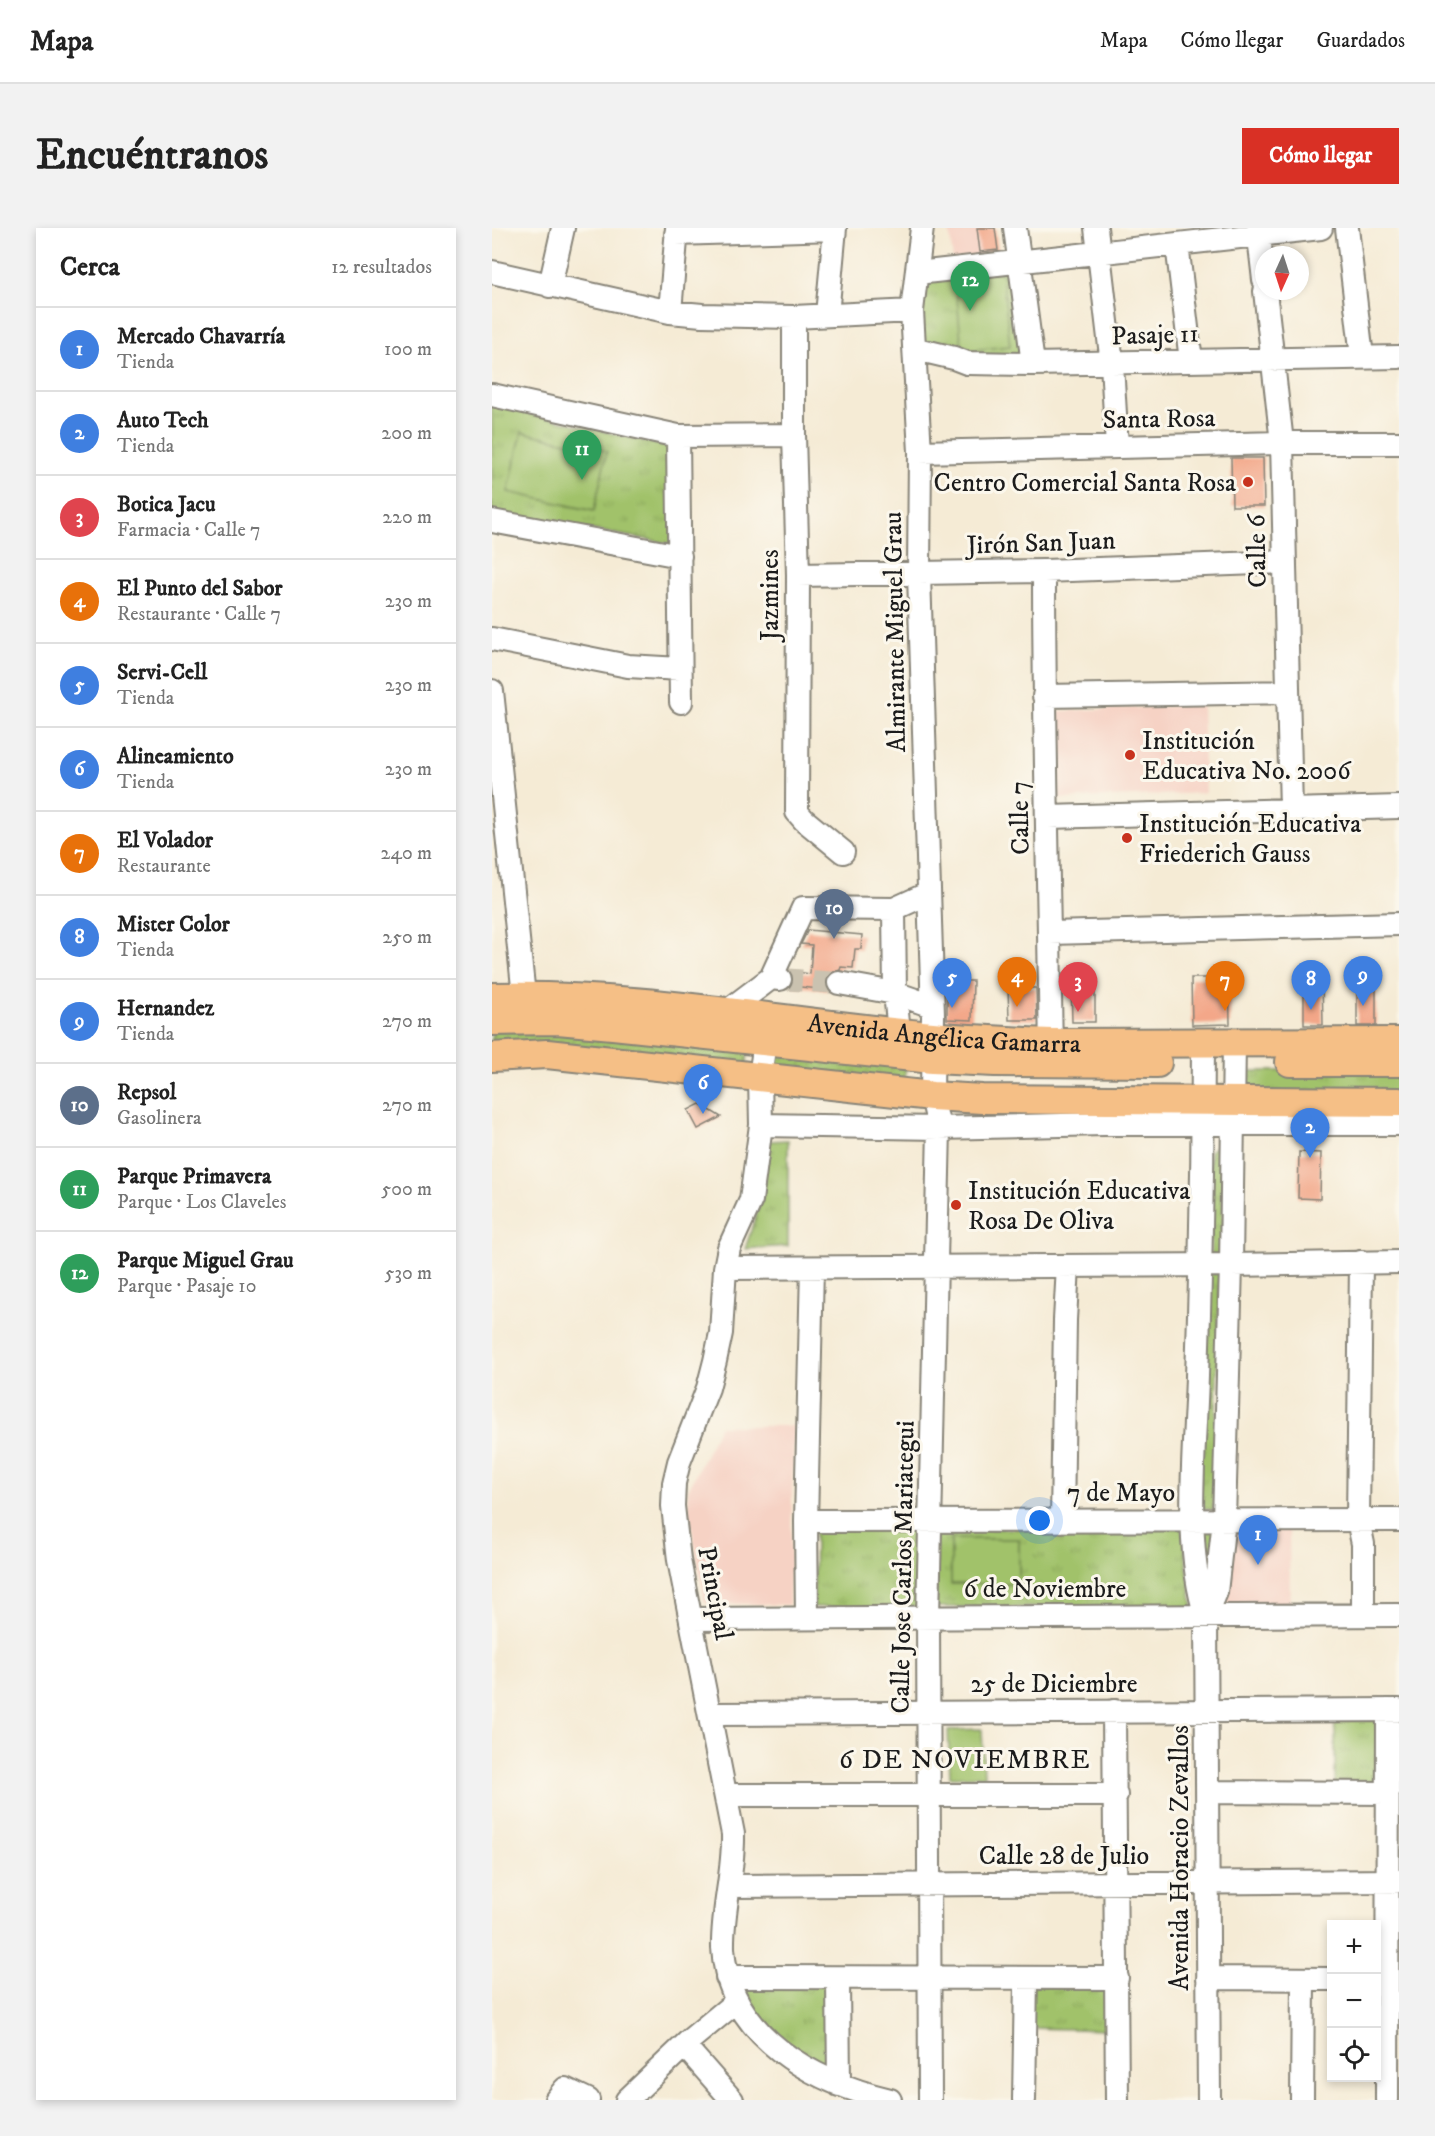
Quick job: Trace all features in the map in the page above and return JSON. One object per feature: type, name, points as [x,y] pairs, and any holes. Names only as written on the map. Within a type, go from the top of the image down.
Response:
[{"type":"main road","name":"Avenida Angélica Gamarra","points":[[492,997],[524,1008],[580,1022],[899,1032],[932,1048]]},
{"type":"main road","name":"Avenida Angélica Gamarra","points":[[492,1021],[524,1008],[611,999],[726,1012],[767,1028],[932,1048],[1051,1053],[1203,1053],[1399,1042]]},
{"type":"main road","name":"Avenida Angélica Gamarra","points":[[1234,1052],[1399,1062]]},
{"type":"main road","points":[[492,1076],[547,1054]]},
{"type":"main road","points":[[492,1057],[547,1054],[932,1096],[1203,1113],[1399,1102]]},
{"type":"street","points":[[550,286],[563,228]]},
{"type":"street","name":"Almirante Miguel Grau","points":[[922,228],[912,311],[916,349],[920,452],[919,574],[932,1048]]},
{"type":"street","points":[[1015,228],[1033,364]]},
{"type":"street","points":[[1096,228],[1112,364],[1117,447]]},
{"type":"street","points":[[917,273],[1177,244],[1258,231],[1321,228]]},
{"type":"street","points":[[1347,228],[1362,357]]},
{"type":"street","points":[[670,312],[676,231],[835,229],[827,315]]},
{"type":"street","points":[[1258,231],[1260,246]]},
{"type":"street","points":[[1177,244],[1191,361]]},
{"type":"street","points":[[492,272],[670,312],[743,317],[794,317],[912,311]]},
{"type":"street","name":"Calle 6","points":[[1266,300],[1282,443],[1291,810]]},
{"type":"street","name":"Jazmines","points":[[794,317],[794,435],[798,575],[797,812],[843,852]]},
{"type":"street","name":"Pasaje 11","points":[[916,349],[967,363],[1112,364],[1399,357]]},
{"type":"street","points":[[492,395],[678,436],[794,435]]},
{"type":"street","points":[[678,436],[681,702]]},
{"type":"street","name":"Santa Rosa","points":[[920,452],[1282,443],[1399,443]]},
{"type":"street","points":[[492,521],[680,556]]},
{"type":"street","name":"Jirón San Juan","points":[[798,575],[1044,571],[1285,562]]},
{"type":"street","name":"Calle 7","points":[[1044,571],[1044,696],[1051,1053]]},
{"type":"street","points":[[492,639],[628,666],[680,669]]},
{"type":"street","points":[[492,691],[501,864],[524,1008]]},
{"type":"street","points":[[1044,696],[1287,692]]},
{"type":"street","points":[[1048,817],[1399,807]]},
{"type":"street","points":[[726,1012],[776,979],[803,908],[894,909],[929,892]]},
{"type":"street","points":[[894,909],[895,993],[899,1032]]},
{"type":"street","points":[[1050,933],[1399,924]]},
{"type":"street","points":[[839,983],[895,993],[932,1005]]},
{"type":"street","name":"Principal","points":[[767,1028],[760,1077],[761,1125],[751,1200],[729,1248],[716,1361],[679,1462],[674,1484],[673,1506],[679,1560],[733,1834],[734,1859],[723,1948],[727,1977],[737,2001],[755,2026],[787,2056],[824,2079],[890,2100]]},
{"type":"street","name":"Calle Jose Carlos Mariategui","points":[[930,2100],[928,1617],[939,1128],[932,1096],[932,1048]]},
{"type":"street","name":"Avenida Horacio Zevallos","points":[[1206,1616],[1216,1592],[1224,1520],[1234,1052]]},
{"type":"street","name":"Avenida Horacio Zevallos","points":[[1203,1053],[1201,1266],[1192,1521],[1199,1594],[1206,1616],[1209,2100]]},
{"type":"street","points":[[761,1125],[939,1128],[1203,1113]]},
{"type":"street","points":[[1233,1113],[1399,1124]]},
{"type":"street","points":[[1361,1262],[1358,1520],[1363,1544],[1363,1615]]},
{"type":"street","points":[[725,1268],[1201,1266],[1399,1262]]},
{"type":"street","points":[[1062,1521],[1068,1266]]},
{"type":"street","points":[[807,1618],[812,1268]]},
{"type":"street","name":"7 de Mayo","points":[[807,1521],[1399,1520]]},
{"type":"street","name":"6 de Noviembre","points":[[691,1618],[1399,1615]]},
{"type":"street","points":[[1387,2100],[1381,1979],[1393,1882],[1388,1793],[1394,1710]]},
{"type":"street","name":"25 de Diciembre","points":[[710,1714],[1394,1710]]},
{"type":"street","points":[[1114,1712],[1117,2100]]},
{"type":"street","points":[[1208,1792],[1388,1793]]},
{"type":"street","points":[[726,1795],[1116,1795]]},
{"type":"street","name":"Calle 28 de Julio","points":[[729,1886],[1393,1882]]},
{"type":"street","points":[[727,1977],[1117,1978]]},
{"type":"street","points":[[838,1978],[839,2085]]},
{"type":"street","points":[[1024,2100],[1026,1978]]},
{"type":"street","points":[[1208,1978],[1327,1979]]},
{"type":"street","points":[[1302,2100],[1304,1979]]},
{"type":"street","points":[[627,2100],[691,2039],[737,2001]]},
{"type":"street","points":[[690,2052],[726,2096]]},
{"type":"street","points":[[556,2100],[565,2089],[588,2100]]},
{"type":"shaded area","points":[[949,228],[995,228],[998,255],[953,260]]},
{"type":"shaded area","name":"Institución Educativa No. 2006","points":[[1202,705],[1205,793],[1058,799],[1055,717],[1060,711]]},
{"type":"shaded area","points":[[720,1426],[794,1426],[789,1605],[705,1603],[689,1512],[688,1490]]},
{"type":"shaded area","points":[[1232,1528],[1289,1530],[1290,1604],[1227,1606],[1223,1601]]},
{"type":"green space","points":[[1016,267],[1024,361],[920,345],[921,276]]},
{"type":"green space","points":[[1002,272],[1010,346],[962,351],[955,277]]},
{"type":"green space","points":[[492,404],[672,448],[672,544],[492,512]]},
{"type":"green space","points":[[522,432],[607,451],[594,511],[508,492]]},
{"type":"green space","points":[[492,1029],[748,1048],[747,1066],[492,1049]]},
{"type":"green space","points":[[777,1047],[906,1062],[905,1082],[775,1067]]},
{"type":"green space","points":[[1243,1071],[1399,1071],[1399,1094],[1244,1095]]},
{"type":"green space","points":[[788,1140],[788,1246],[745,1249],[762,1198],[769,1141]]},
{"type":"green space","points":[[1215,1147],[1222,1147],[1224,1254],[1211,1256],[1210,1151]]},
{"type":"green space","points":[[1220,1272],[1213,1510],[1205,1509],[1199,1504],[1205,1276]]},
{"type":"green space","points":[[1197,1523],[1218,1524],[1207,1583]]},
{"type":"green space","points":[[815,1528],[920,1530],[921,1607],[814,1607]]},
{"type":"green space","points":[[1182,1528],[1193,1608],[936,1607],[936,1529]]},
{"type":"green space","points":[[951,1539],[1019,1539],[1019,1584],[951,1584]]},
{"type":"green space","points":[[1335,1719],[1382,1719],[1383,1786],[1335,1786]]},
{"type":"green space","points":[[982,1729],[984,1776],[950,1777],[948,1730]]},
{"type":"green space","points":[[735,1982],[830,1983],[831,2073],[777,2040]]},
{"type":"green space","points":[[1030,1985],[1112,1986],[1110,2030],[1029,2028]]},
{"type":"building","points":[[977,228],[995,228],[998,250],[980,252]]},
{"type":"building","name":"Centro Comercial Santa Rosa","points":[[1231,458],[1263,458],[1264,506],[1232,506]]},
{"type":"building","points":[[808,930],[862,935],[861,949],[855,949],[853,968],[841,967],[840,970],[829,974],[826,981],[828,990],[792,986],[791,971],[810,974],[812,945],[801,944]]},
{"type":"building","points":[[1357,976],[1376,976],[1376,1026],[1357,1026]]},
{"type":"building","points":[[1322,977],[1323,1025],[1304,1025],[1304,978]]},
{"type":"building","points":[[1191,978],[1229,978],[1230,1024],[1192,1025]]},
{"type":"building","points":[[1071,979],[1095,979],[1095,1022],[1072,1022]]},
{"type":"building","points":[[947,981],[973,981],[972,1020],[947,1019]]},
{"type":"building","points":[[1008,988],[1036,988],[1037,1020],[1009,1020]]},
{"type":"building","points":[[700,1104],[721,1117],[698,1129],[688,1110]]},
{"type":"building","points":[[1299,1152],[1321,1153],[1320,1199],[1298,1198]]},
{"type":"tunnel","points":[[780,979],[839,983]]},
{"type":"place","name":"Parque Miguel Grau","points":[[970,311]]},
{"type":"place","name":"Parque Primavera","points":[[582,480]]},
{"type":"place","name":"Centro Comercial Santa Rosa","points":[[1248,482]]},
{"type":"place","name":"Institución Educativa No. 2006","points":[[1130,755]]},
{"type":"place","name":"Institución Educativa Friederich Gauss","points":[[1127,838]]},
{"type":"place","name":"Repsol","points":[[834,939]]},
{"type":"place","name":"Hernandez","points":[[1363,1006]]},
{"type":"place","name":"El Punto del Sabor","points":[[1017,1007]]},
{"type":"place","name":"Servi-Cell","points":[[952,1008]]},
{"type":"place","name":"Mister Color","points":[[1311,1010]]},
{"type":"place","name":"El Volador","points":[[1225,1011]]},
{"type":"place","name":"Botica Jacu","points":[[1078,1012]]},
{"type":"place","name":"Alineamiento","points":[[703,1114]]},
{"type":"place","name":"Auto Tech","points":[[1310,1158]]},
{"type":"place","name":"Institución Educativa Rosa De Oliva","points":[[956,1205]]},
{"type":"place","name":"Mercado Chavarría","points":[[1258,1565]]},
{"type":"district","name":"6 DE NOVIEMBRE","points":[[965,1759]]}]
